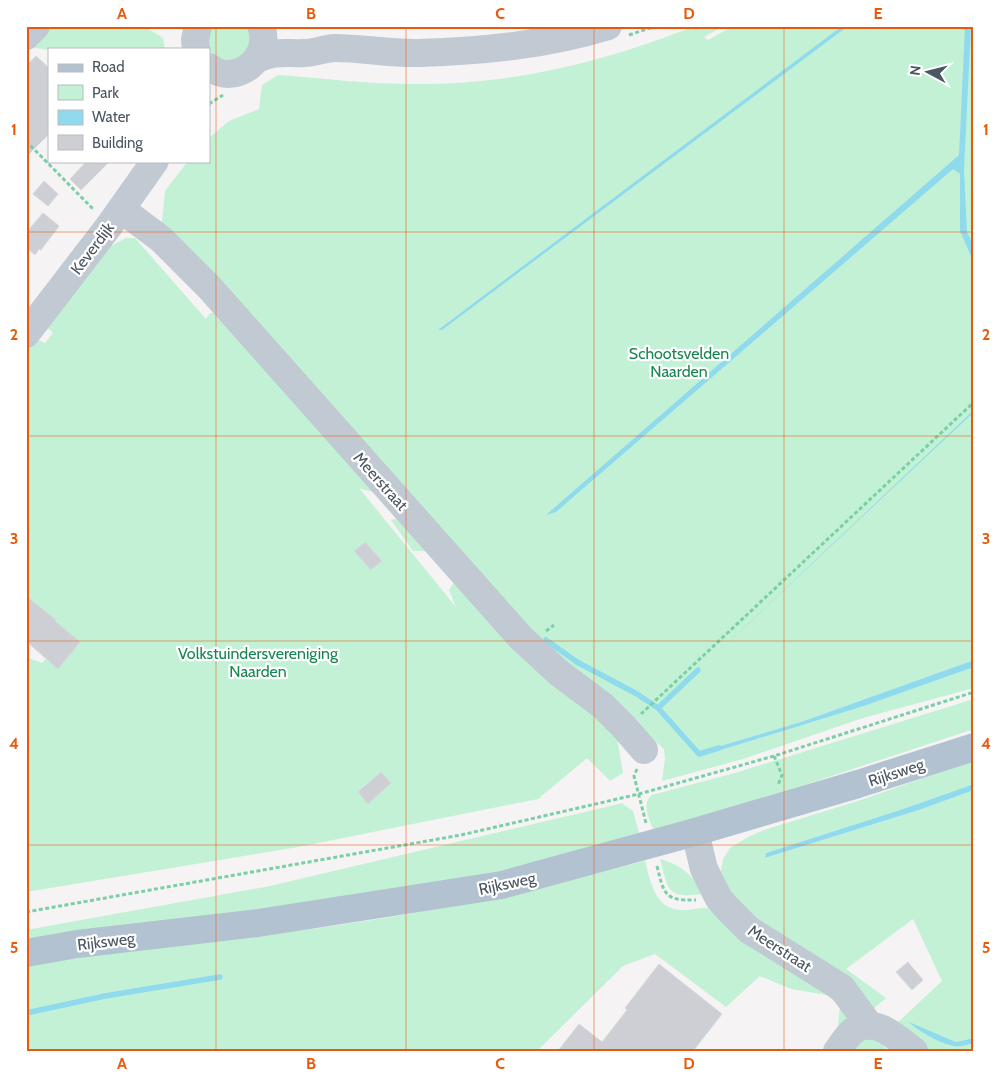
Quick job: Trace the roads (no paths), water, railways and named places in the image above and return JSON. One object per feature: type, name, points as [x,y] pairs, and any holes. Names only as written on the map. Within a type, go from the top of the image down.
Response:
[{"type":"main road","name":"Rijksweg","points":[[26,953],[77,944],[258,923],[502,885],[695,832],[858,784],[974,747]]},
{"type":"street","points":[[262,26],[278,34],[307,39],[334,48],[416,53],[527,45],[608,26]]},
{"type":"street","points":[[210,72],[237,73],[248,68],[257,59],[263,45],[262,26]]},
{"type":"street","points":[[257,59],[276,52],[307,54],[334,48]]},
{"type":"street","name":"Keverdijk","points":[[26,334],[115,217],[153,162]]},
{"type":"street","name":"Meerstraat","points":[[115,217],[161,239],[209,287],[521,638],[559,673],[603,706],[644,750]]},
{"type":"street","name":"Meerstraat","points":[[695,832],[704,869],[719,899],[727,908],[749,930],[842,988],[870,1026]]},
{"type":"street","points":[[837,1051],[852,1032],[862,1027],[870,1026],[885,1030],[914,1051]]},
{"type":"water","points":[[842,26],[848,26],[442,330],[438,330]]},
{"type":"water","points":[[965,26],[971,26],[964,169],[967,232],[974,247],[974,263],[960,231],[960,174],[953,169],[556,512],[546,515],[959,155]]},
{"type":"water","points":[[974,410],[974,412],[716,654]]},
{"type":"water","points":[[974,660],[974,667],[864,706],[721,750],[717,747],[801,722]]},
{"type":"water","points":[[974,784],[974,790],[919,810],[765,858],[766,853]]},
{"type":"water","points":[[909,1022],[956,1042],[974,1038],[974,1043],[959,1046],[945,1044]]},
{"type":"waterway","points":[[546,640],[577,662],[637,694],[658,708],[699,754],[719,748]]},
{"type":"waterway","points":[[658,708],[698,670]]},
{"type":"waterway","points":[[26,1013],[105,996],[220,977]]},
{"type":"park label","name":"Schootsvelden Naarden","points":[[679,362]]},
{"type":"park label","name":"Volkstuindersvereniging Naarden","points":[[258,662]]}]
